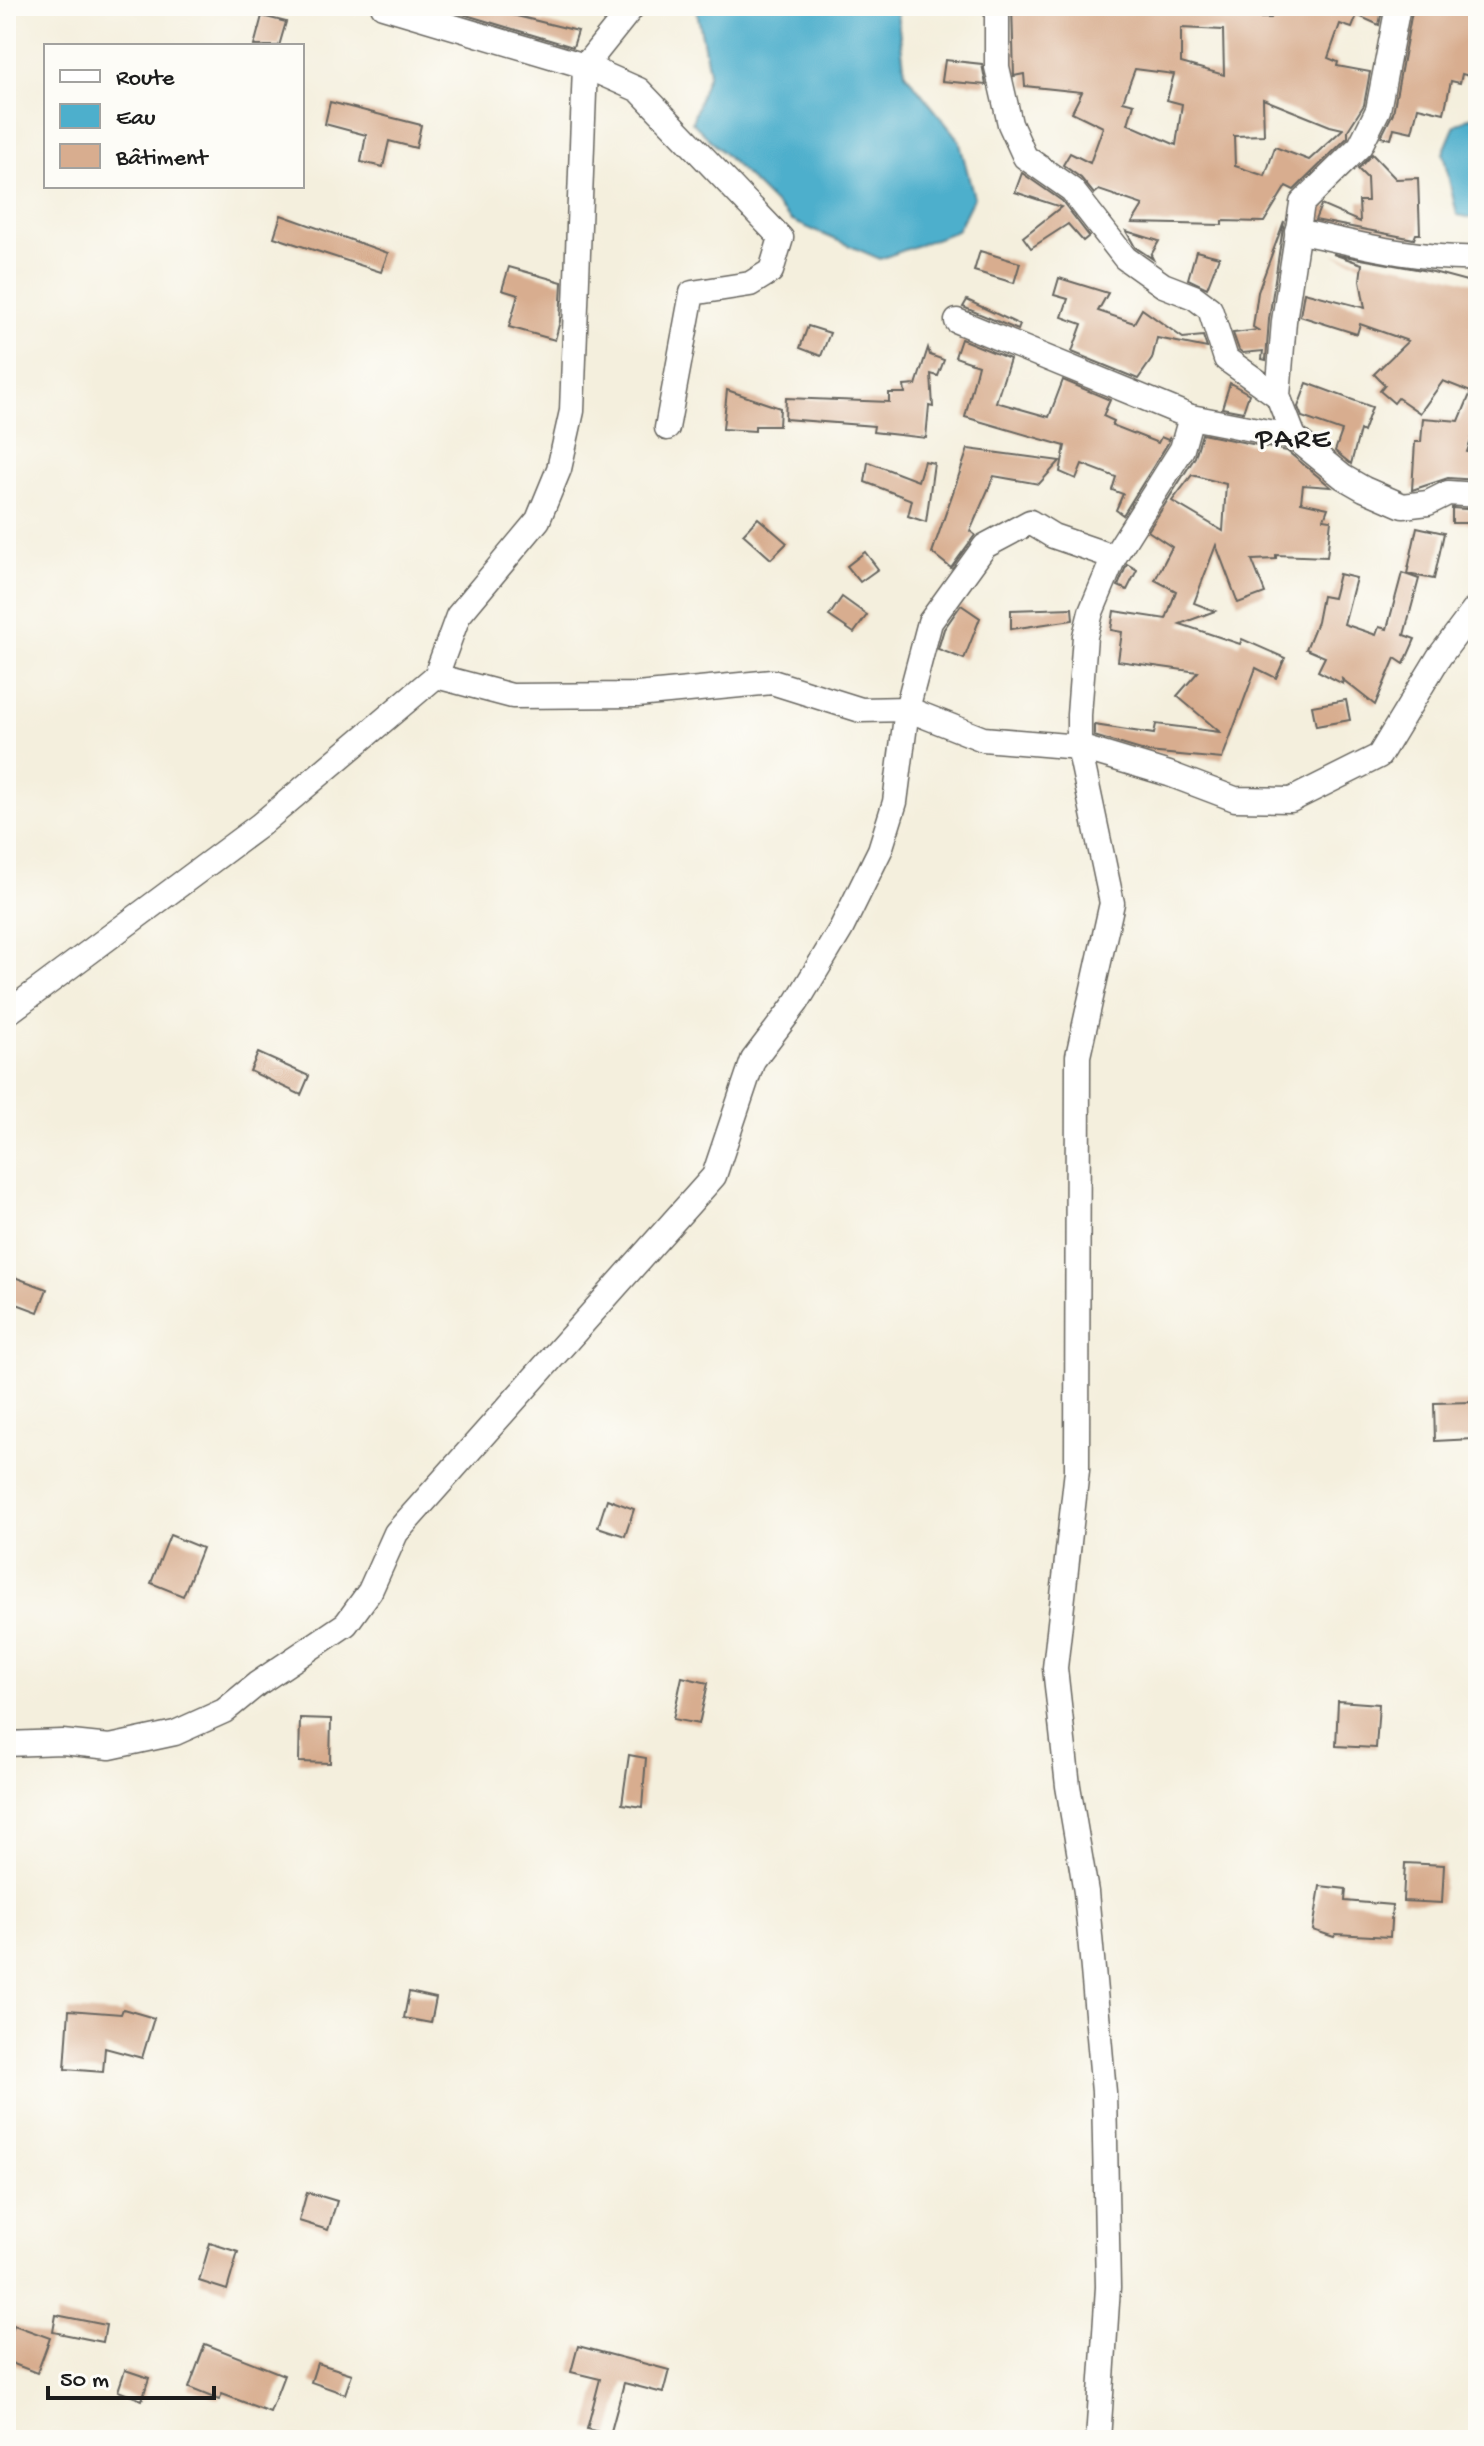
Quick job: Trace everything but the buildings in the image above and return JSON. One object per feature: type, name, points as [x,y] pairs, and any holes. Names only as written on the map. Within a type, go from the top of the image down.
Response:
[{"type":"street","points":[[6,1014],[260,825],[436,676],[458,616],[538,520],[559,469],[572,411],[585,66],[633,6]]},
{"type":"street","points":[[997,6],[997,67],[1010,124],[1025,157],[1072,190],[1125,258],[1163,285],[1194,297],[1210,309],[1226,359],[1278,396]]},
{"type":"street","points":[[1294,437],[1278,396],[1302,203],[1360,146],[1378,110],[1398,6]]},
{"type":"street","points":[[397,8],[585,66],[639,90],[781,238],[771,271],[750,284],[692,293],[667,428]]},
{"type":"street","points":[[1297,231],[1394,252],[1448,259],[1478,258]]},
{"type":"street","points":[[957,321],[1191,417],[1294,437],[1343,477],[1403,506],[1428,503],[1448,493],[1478,495]]},
{"type":"street","points":[[1098,2440],[1108,2287],[1104,2092],[1086,1892],[1068,1786],[1055,1668],[1077,1470],[1078,1056],[1112,903],[1079,747],[1085,636],[1114,557],[1170,472],[1182,449],[1191,417]]},
{"type":"street","points":[[6,1744],[62,1742],[110,1747],[175,1733],[224,1711],[270,1675],[346,1624],[370,1591],[396,1533],[714,1176],[753,1060],[797,1002],[841,929],[880,850],[895,802],[907,709],[930,622],[985,546],[1030,522],[1053,536],[1114,557]]},
{"type":"street","points":[[436,676],[512,696],[637,695],[772,682],[861,710],[907,709],[983,739],[1079,747],[1169,774],[1235,799],[1291,800],[1379,756],[1439,657],[1478,605]]},
{"type":"water","points":[[696,6],[896,6],[905,73],[959,140],[974,197],[957,231],[880,259],[792,221],[692,122],[709,72]]},
{"type":"water","points":[[1478,113],[1478,219],[1457,215],[1443,153],[1455,125]]},
{"type":"district","name":"PARE","points":[[1294,437]]}]
